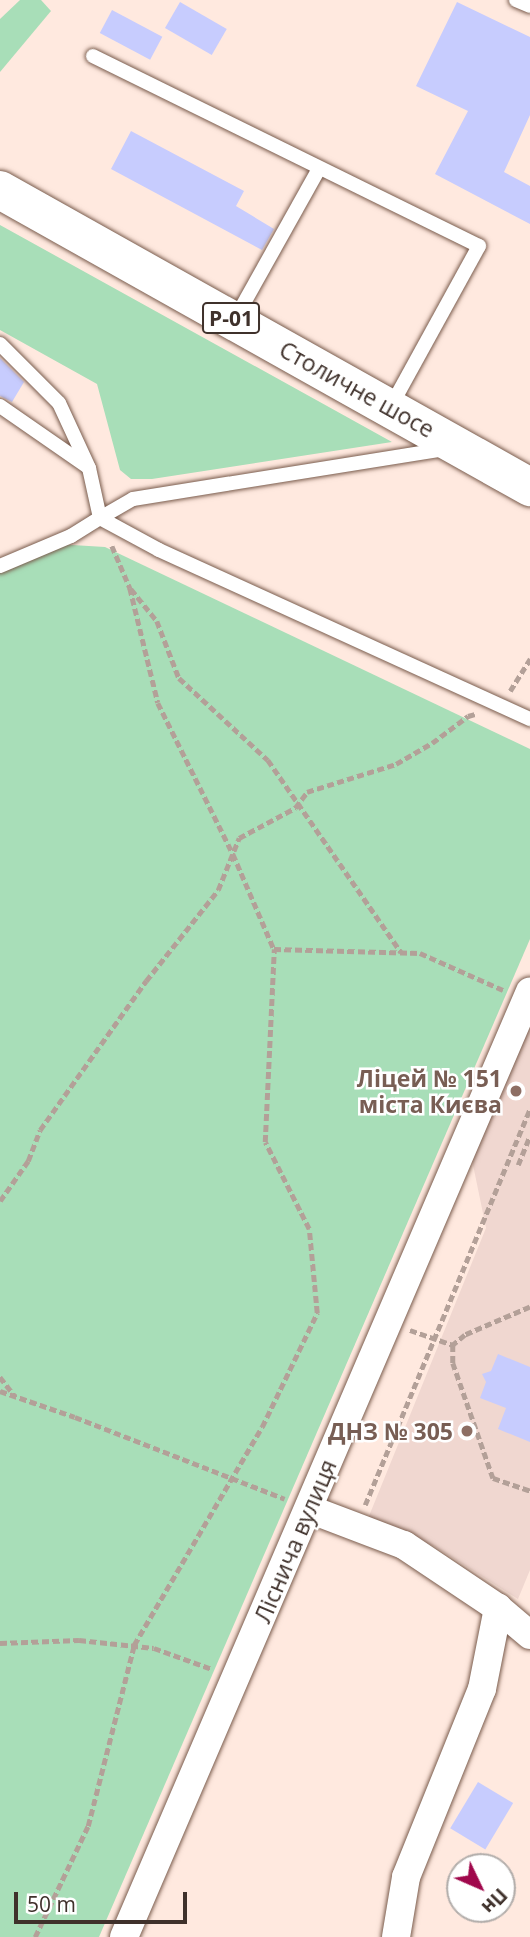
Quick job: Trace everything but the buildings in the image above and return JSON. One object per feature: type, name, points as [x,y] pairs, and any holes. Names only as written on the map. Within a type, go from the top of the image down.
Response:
[{"type":"main road","name":"Столичне шосе","points":[[0,190],[530,487]]},
{"type":"street","name":"Ліснича вулиця","points":[[124,1937],[528,995]]},
{"type":"street","points":[[309,1509],[404,1545],[498,1608],[530,1635]]},
{"type":"street","points":[[396,1937],[406,1877],[482,1689],[498,1608]]},
{"type":"lane","points":[[516,0],[530,6]]},
{"type":"lane","points":[[93,56],[479,246],[390,407]]},
{"type":"lane","points":[[235,320],[319,169]]},
{"type":"lane","points":[[0,344],[59,403],[89,468],[100,518],[159,550],[530,719]]},
{"type":"lane","points":[[0,405],[89,468]]},
{"type":"lane","points":[[0,566],[71,536],[134,499],[461,446]]},
{"type":"path","points":[[35,1937],[88,1826],[134,1646],[262,1427],[317,1313],[309,1229],[265,1142],[274,949],[233,854],[158,703],[130,588],[100,518]]},
{"type":"path","points":[[130,588],[158,621],[179,678],[268,760],[401,952]]},
{"type":"path","points":[[0,1200],[28,1161],[40,1130],[146,981],[218,890],[239,838],[295,808],[307,792],[396,764],[432,743],[468,716],[488,712],[498,705],[530,659]]},
{"type":"path","points":[[274,949],[421,953],[528,995]]},
{"type":"path","points":[[356,1527],[530,1108]]},
{"type":"path","points":[[518,1165],[530,1134],[521,1129]]},
{"type":"path","points":[[453,1345],[465,1335],[530,1307]]},
{"type":"path","points":[[389,1322],[453,1345]]},
{"type":"path","points":[[453,1345],[453,1363],[493,1478],[530,1491]]},
{"type":"path","points":[[0,1377],[15,1396]]},
{"type":"path","points":[[0,1391],[309,1509]]},
{"type":"path","points":[[0,1643],[79,1640],[154,1648],[235,1678]]},
{"type":"shaded area","name":"ДНЗ № 305","points":[[530,1023],[530,1570],[518,1599],[434,1546],[367,1521],[486,1228],[472,1160]]},
{"type":"green space","points":[[20,0],[41,0],[51,11],[0,72],[0,19]]},
{"type":"green space","points":[[0,225],[392,442],[152,479],[131,479],[120,470],[97,384],[0,330]]},
{"type":"green space","points":[[56,544],[105,547],[530,749],[530,939],[99,1937],[0,1937],[0,568]]},
{"type":"place","name":"Ліцей № 151 міста Києва","points":[[516,1091]]},
{"type":"place","name":"ДНЗ № 305","points":[[467,1431]]}]
